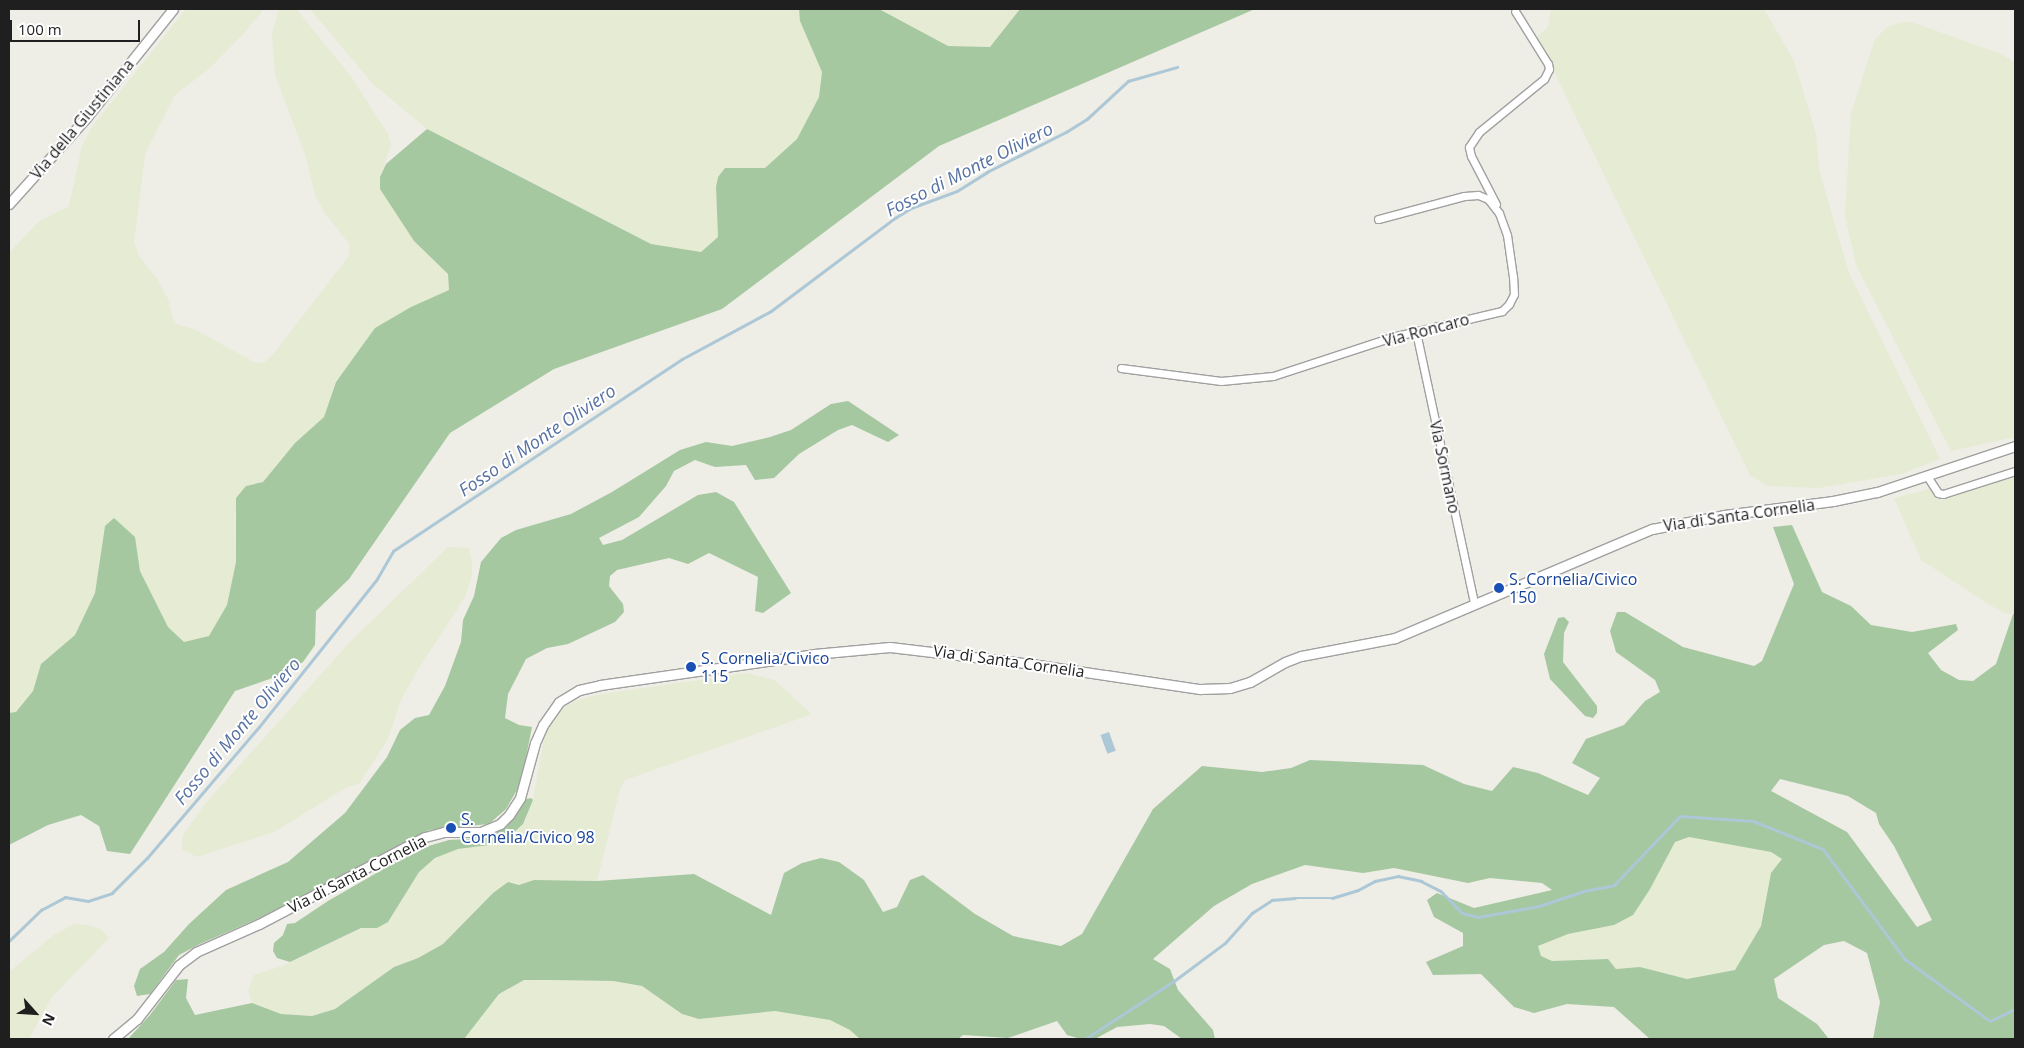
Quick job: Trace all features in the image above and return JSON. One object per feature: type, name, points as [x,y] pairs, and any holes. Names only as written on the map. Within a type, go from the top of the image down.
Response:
[{"type":"street","name":"Via della Giustiniana","points":[[9,204],[86,118],[173,9]]},
{"type":"street","points":[[1500,213],[1490,189],[1471,156],[1469,147],[1478,132],[1544,79],[1549,69],[1548,64],[1515,11]]},
{"type":"street","points":[[1378,220],[1474,195],[1488,199],[1500,213]]},
{"type":"street","name":"Via Roncaro","points":[[1121,368],[1212,380],[1250,380],[1300,368],[1392,337],[1502,310],[1510,304],[1514,294],[1506,235],[1500,213]]},
{"type":"street","name":"Via Sormano","points":[[1416,332],[1474,603]]},
{"type":"street","name":"Via di Santa Cornelia","points":[[113,1039],[136,1019],[179,965],[196,952],[259,924],[425,837],[444,832],[481,832],[500,824],[509,815],[520,798],[535,743],[543,725],[559,702],[580,690],[662,676],[881,647],[922,649],[1200,689],[1220,689],[1250,682],[1285,662],[1301,656],[1394,638],[1652,529],[1724,515],[1833,502],[1877,492],[2015,446]]},
{"type":"street","points":[[1927,476],[1938,492],[1943,494],[2015,471]]},
{"type":"green space","points":[[186,9],[264,9],[210,68],[175,95],[145,154],[134,242],[139,256],[158,280],[168,299],[173,319],[178,325],[194,329],[254,362],[263,363],[271,357],[349,256],[350,245],[324,212],[315,195],[306,157],[275,75],[272,34],[279,9],[296,9],[350,75],[388,134],[391,145],[380,177],[414,241],[448,274],[449,290],[411,307],[336,381],[324,417],[295,443],[263,482],[246,486],[235,514],[236,562],[227,605],[209,636],[184,642],[168,627],[140,571],[135,537],[105,526],[95,593],[75,635],[41,664],[33,691],[16,712],[9,713],[9,253],[38,222],[69,206],[82,146],[92,127]]},
{"type":"green space","points":[[310,9],[799,9],[800,21],[822,72],[819,97],[797,139],[765,169],[725,169],[716,187],[718,237],[701,252],[651,244],[427,129],[373,84]]},
{"type":"green space","points":[[799,9],[879,9],[948,46],[990,47],[1020,9],[1255,9],[939,146],[722,309],[554,369],[450,433],[349,579],[316,611],[315,645],[303,662],[281,675],[235,691],[130,854],[107,851],[99,826],[81,815],[48,825],[9,845],[9,713],[16,712],[33,691],[41,664],[75,635],[95,593],[105,526],[114,518],[135,537],[140,571],[168,627],[184,642],[209,636],[227,605],[236,562],[236,498],[246,486],[263,482],[295,443],[324,417],[336,382],[375,328],[411,307],[449,290],[448,274],[414,241],[380,189],[380,177],[386,164],[427,129],[651,244],[701,252],[718,237],[716,187],[718,177],[725,168],[765,168],[797,139],[819,97],[822,72],[800,21]]},
{"type":"green space","points":[[879,9],[1020,9],[990,47],[948,46]]},
{"type":"green space","points":[[1551,9],[1764,9],[1794,61],[1816,134],[1819,170],[1849,273],[1940,459],[1901,474],[1818,488],[1768,486],[1750,475],[1537,37],[1548,27]]},
{"type":"green space","points":[[1911,22],[2001,54],[2015,63],[2015,437],[1951,451],[1856,265],[1845,216],[1851,114],[1875,39],[1886,28],[1898,23]]},
{"type":"green space","points":[[848,401],[899,435],[888,442],[852,425],[838,430],[799,454],[774,478],[755,480],[746,465],[715,467],[695,460],[674,471],[666,486],[639,517],[599,538],[603,545],[622,540],[698,495],[716,492],[734,502],[791,593],[763,613],[755,611],[758,577],[709,553],[688,564],[669,558],[617,570],[610,576],[609,586],[623,604],[624,612],[615,622],[568,644],[547,648],[526,659],[508,694],[505,718],[519,725],[532,727],[521,783],[506,809],[489,824],[429,830],[262,917],[200,944],[179,955],[150,994],[137,996],[134,986],[140,969],[164,952],[189,924],[226,890],[288,862],[345,813],[387,757],[400,730],[415,718],[429,715],[445,686],[461,642],[463,620],[474,596],[481,562],[501,538],[516,530],[571,514],[612,492],[680,450],[706,442],[732,446],[770,437],[791,430],[831,404]]},
{"type":"green space","points":[[2015,476],[2015,613],[2013,614],[2004,613],[1990,605],[1921,560],[1894,498],[1930,489],[1935,498],[1942,500]]},
{"type":"green space","points":[[1792,525],[1822,592],[1851,606],[1871,625],[1912,632],[1956,624],[1958,630],[1928,653],[1941,670],[1959,680],[1973,681],[1996,664],[2013,614],[2015,613],[2015,1039],[1873,1039],[1880,1002],[1867,953],[1844,941],[1824,945],[1774,979],[1778,998],[1817,1024],[1829,1039],[1650,1039],[1614,1007],[1567,1004],[1534,1013],[1514,1007],[1481,974],[1433,975],[1426,962],[1463,946],[1463,933],[1434,917],[1427,900],[1437,893],[1474,908],[1552,890],[1542,883],[1490,878],[1468,883],[1394,868],[1363,873],[1305,865],[1252,884],[1214,906],[1153,959],[1170,969],[1178,990],[1213,1030],[1215,1039],[1182,1039],[1164,1026],[1150,1024],[1117,1027],[1095,1039],[1081,1039],[1067,1035],[1057,1021],[1008,1038],[963,1035],[958,1039],[860,1039],[850,1030],[830,1020],[775,1011],[699,1019],[682,1014],[642,986],[613,981],[524,980],[499,994],[464,1039],[128,1039],[150,1015],[176,980],[188,979],[186,998],[195,1015],[252,1003],[281,1014],[312,1016],[335,1009],[394,967],[418,958],[443,944],[493,893],[508,882],[519,885],[534,880],[597,881],[694,874],[771,915],[784,873],[802,863],[821,858],[839,862],[864,880],[883,912],[897,907],[910,880],[923,875],[975,914],[1013,936],[1061,946],[1082,934],[1153,809],[1202,766],[1262,772],[1291,768],[1310,760],[1423,765],[1464,784],[1492,791],[1513,767],[1538,773],[1588,795],[1600,778],[1572,763],[1586,739],[1624,725],[1645,701],[1660,692],[1655,680],[1616,652],[1610,631],[1617,612],[1625,612],[1683,647],[1754,666],[1762,661],[1794,584],[1773,527]],"holes":[[[1780,779],[1848,796],[1876,813],[1879,824],[1894,846],[1932,920],[1917,927],[1847,832],[1771,791]],[[1689,837],[1771,852],[1782,859],[1771,873],[1761,926],[1735,970],[1687,979],[1640,967],[1616,969],[1608,959],[1552,961],[1541,956],[1538,946],[1568,934],[1614,925],[1633,915],[1650,889],[1675,842]]]},
{"type":"green space","points":[[448,547],[469,548],[472,576],[465,597],[417,671],[401,700],[388,739],[359,784],[347,787],[274,832],[197,857],[182,849],[183,835],[205,804],[349,643]]},
{"type":"green space","points":[[1564,617],[1569,622],[1564,633],[1563,662],[1597,706],[1597,713],[1593,718],[1585,716],[1550,679],[1544,654],[1558,618]]},
{"type":"green space","points":[[747,673],[774,680],[812,714],[625,780],[620,789],[597,881],[534,880],[519,885],[508,882],[493,893],[443,944],[418,958],[394,967],[335,1009],[312,1016],[281,1014],[252,1003],[248,990],[254,975],[282,966],[362,928],[377,928],[388,922],[419,872],[435,858],[458,849],[497,844],[523,824],[533,800],[545,734],[557,712],[575,701],[596,695]]},
{"type":"green space","points":[[531,798],[533,800],[523,824],[497,844],[458,849],[435,858],[419,872],[388,922],[377,928],[361,928],[290,962],[277,958],[273,951],[274,943],[283,935],[287,924],[295,923],[328,901],[418,849],[449,840],[485,838],[506,828],[526,799]]},
{"type":"green space","points":[[1689,837],[1771,852],[1782,859],[1768,886],[1761,926],[1735,970],[1687,979],[1640,967],[1616,969],[1608,959],[1552,961],[1541,956],[1538,946],[1568,934],[1614,925],[1675,842]]},
{"type":"green space","points":[[74,924],[101,929],[109,938],[52,997],[29,1039],[9,1039],[9,972],[54,935]]},
{"type":"green space","points":[[524,980],[613,981],[642,986],[682,1014],[699,1019],[775,1011],[830,1020],[850,1030],[860,1039],[464,1039],[499,994]]},
{"type":"water","points":[[1109,732],[1116,751],[1107,754],[1101,735]]},
{"type":"waterway","name":"Fosso di Monte Oliviero","points":[[9,941],[41,910],[65,897],[88,901],[112,893],[147,858],[259,727],[377,579],[393,551],[682,359],[771,311],[911,208],[957,191],[987,172],[1066,132],[1087,119],[1128,81],[1177,67]]},
{"type":"waterway","points":[[1085,1039],[1174,981],[1225,943],[1252,913],[1272,900],[1332,898],[1358,890],[1375,881],[1398,876],[1421,881],[1441,891],[1462,913],[1478,917],[1539,906],[1584,891],[1614,885],[1680,816],[1753,821],[1823,849],[1905,959],[1990,1021],[2015,1009]]},
{"type":"place","name":"S. Cornelia/Civico 150","points":[[1499,588]]},
{"type":"place","name":"S. Cornelia/Civico 115","points":[[691,667]]},
{"type":"place","name":"S. Cornelia/Civico 98","points":[[451,828]]}]
